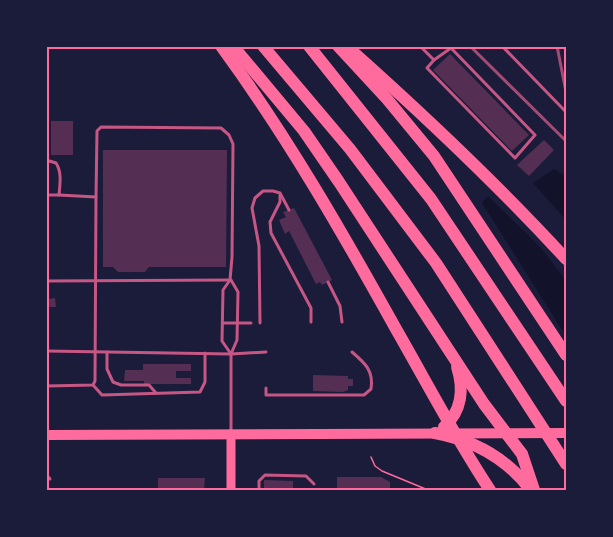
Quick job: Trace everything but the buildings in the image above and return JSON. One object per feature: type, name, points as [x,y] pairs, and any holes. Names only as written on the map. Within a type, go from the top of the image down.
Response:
[{"type":"highway","points":[[221,46],[284,136],[490,490]]},
{"type":"highway","points":[[233,46],[304,131],[484,404],[522,454],[532,490]]},
{"type":"highway","points":[[263,46],[350,149],[436,263],[567,464]]},
{"type":"highway","points":[[309,46],[430,200],[563,396]]},
{"type":"highway","points":[[338,46],[387,99],[434,156],[567,355]]},
{"type":"highway","points":[[346,46],[410,103],[567,259]]},
{"type":"highway","points":[[435,433],[452,420],[460,402],[459,375],[453,355]]},
{"type":"highway","points":[[435,433],[470,443],[498,457],[532,490]]},
{"type":"main road","points":[[46,435],[567,433]]},
{"type":"main road","points":[[231,434],[231,490]]},
{"type":"lane","points":[[420,46],[434,60]]},
{"type":"lane","points":[[502,46],[567,112]]},
{"type":"lane","points":[[451,48],[535,135],[515,158],[427,68],[434,60],[451,48]]},
{"type":"lane","points":[[93,386],[95,381],[94,279],[97,131],[101,128],[221,128],[230,135],[233,144],[230,280],[223,290],[222,341],[231,354]]},
{"type":"lane","points":[[46,160],[56,163],[59,167],[59,195]]},
{"type":"lane","points":[[260,323],[258,235],[252,207],[255,198],[263,191],[273,191],[280,193],[289,210]]},
{"type":"lane","points":[[280,193],[280,202],[270,222],[271,233],[311,308],[311,322]]},
{"type":"lane","points":[[46,195],[96,197]]},
{"type":"lane","points":[[46,280],[230,280]]},
{"type":"lane","points":[[230,280],[238,292],[237,340],[231,354],[231,434]]},
{"type":"lane","points":[[328,282],[340,306],[342,322]]},
{"type":"lane","points":[[223,323],[251,323]]},
{"type":"lane","points":[[46,351],[231,354],[266,352]]},
{"type":"lane","points":[[107,352],[107,369],[113,382],[121,385],[149,385],[157,394]]},
{"type":"lane","points":[[266,388],[266,395],[364,395],[371,389],[371,375],[366,363],[352,352]]},
{"type":"lane","points":[[46,386],[93,386],[102,395],[200,392],[205,382],[205,353]]},
{"type":"lane","points":[[46,474],[50,479]]},
{"type":"lane","points":[[259,490],[259,481],[265,475],[306,476],[314,484]]},
{"type":"path","points":[[371,457],[375,466],[381,471],[428,490]]},
{"type":"shaded area","points":[[554,169],[566,176],[566,220],[533,183]]},
{"type":"shaded area","points":[[488,196],[541,248],[566,281],[566,336],[482,203]]},
{"type":"railway","points":[[470,46],[566,141]]},
{"type":"railway","points":[[557,46],[566,92]]}]
